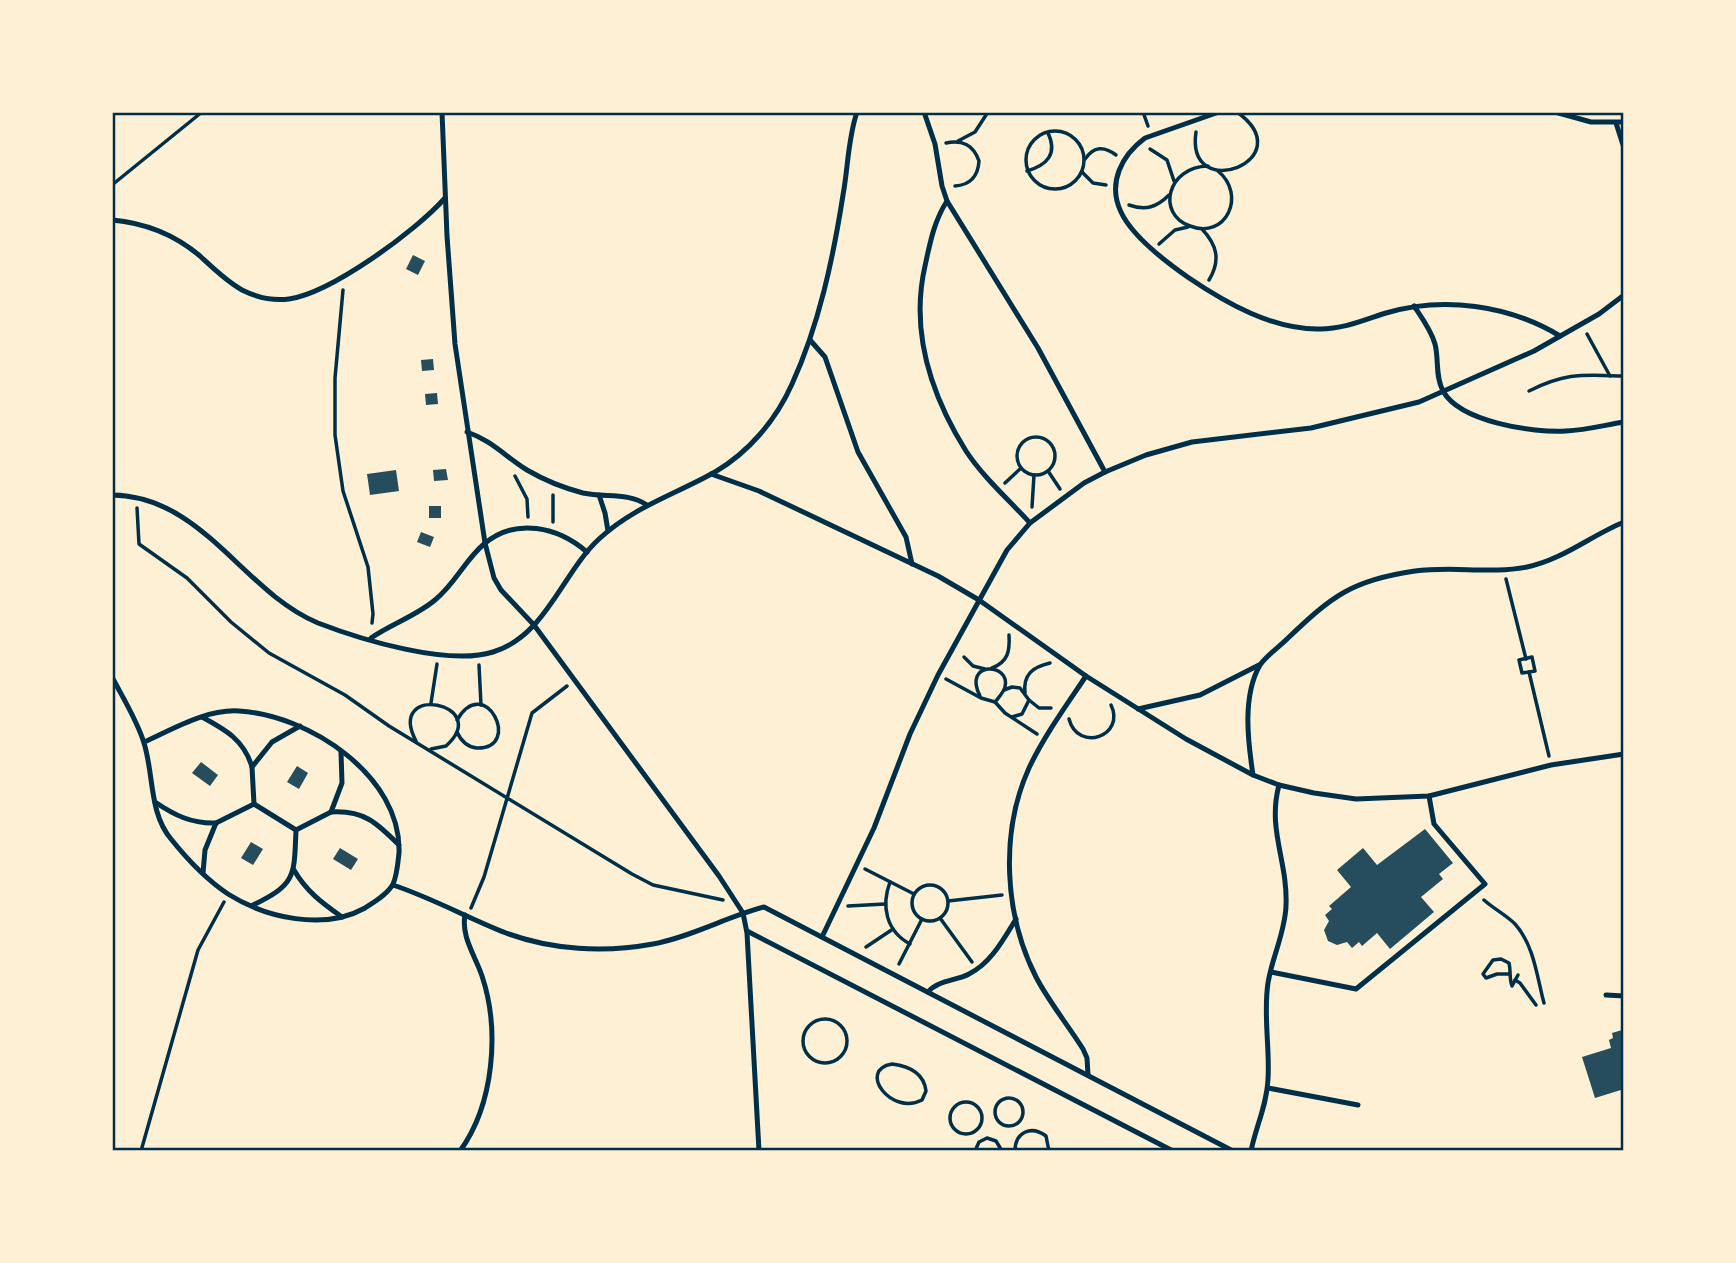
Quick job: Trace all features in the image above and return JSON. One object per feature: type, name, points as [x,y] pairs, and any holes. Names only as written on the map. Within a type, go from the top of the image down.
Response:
[{"type":"lane","points":[[442,112],[455,344],[485,543],[494,578],[575,680],[743,913],[747,931],[759,1151]]},
{"type":"lane","points":[[112,495],[159,506],[195,526],[221,546],[267,590],[298,612],[332,628],[439,655],[479,655],[504,649],[534,625],[587,552],[608,531],[647,505],[711,474],[749,445],[772,419],[791,386],[810,340],[828,269],[857,112]]},
{"type":"lane","points":[[924,112],[935,144],[947,201],[1044,358],[1105,472]]},
{"type":"lane","points":[[1219,112],[1153,134],[1135,146],[1123,161],[1115,184],[1116,200],[1125,220],[1154,250],[1204,288],[1261,317],[1304,328],[1343,327],[1414,306],[1437,304],[1485,309],[1531,321],[1560,336]]},
{"type":"lane","points":[[1555,112],[1591,122],[1624,122]]},
{"type":"lane","points":[[1616,123],[1624,148]]},
{"type":"lane","points":[[112,220],[150,227],[174,237],[242,290],[277,300],[312,293],[339,278],[419,225],[445,198]]},
{"type":"lane","points":[[947,201],[934,227],[919,299],[925,361],[941,405],[966,451],[1030,523]]},
{"type":"lane","points":[[822,937],[885,802],[910,734],[938,675],[1007,550],[1030,523],[1105,472],[1146,455],[1192,442],[1311,428],[1419,402],[1508,363],[1560,336],[1599,314],[1624,295]]},
{"type":"lane","points":[[1414,306],[1427,325],[1434,342],[1443,391],[1450,400],[1468,412],[1487,420],[1540,431],[1587,429],[1624,422]]},
{"type":"lane","points":[[810,340],[825,358],[858,452],[906,537],[912,564]]},
{"type":"lane","points":[[467,432],[486,440],[526,469],[555,483],[598,495],[630,496],[647,505]]},
{"type":"lane","points":[[711,474],[760,491],[912,564],[979,600],[1062,661],[1196,745],[1253,775],[1279,785],[1356,799],[1429,796],[1551,765],[1624,754]]},
{"type":"lane","points":[[598,495],[608,531]]},
{"type":"lane","points":[[1138,709],[1200,695],[1260,665],[1331,598],[1346,589],[1417,571],[1504,570],[1544,562],[1624,522]]},
{"type":"lane","points":[[370,639],[433,602],[485,543],[513,529],[528,527],[551,531],[569,538],[587,552]]},
{"type":"lane","points":[[1253,775],[1248,712],[1260,665]]},
{"type":"lane","points":[[1086,676],[1045,738],[1023,785],[1010,843],[1011,894],[1021,941],[1036,977],[1087,1058],[1088,1075]]},
{"type":"lane","points":[[112,677],[144,742],[152,774],[157,816],[170,839],[203,873],[229,894],[253,905],[305,920],[342,917],[359,911],[373,903],[393,885],[399,845],[395,819],[388,803],[360,767],[341,751],[300,726],[238,711],[202,717],[144,742]]},
{"type":"lane","points":[[202,717],[233,735],[249,755],[254,804]]},
{"type":"lane","points":[[252,767],[272,742],[300,726]]},
{"type":"lane","points":[[331,812],[342,783],[341,751]]},
{"type":"lane","points":[[1251,1151],[1268,1088],[1266,1007],[1286,905],[1284,869],[1273,814],[1279,785]]},
{"type":"lane","points":[[1271,972],[1356,989],[1485,884],[1434,824],[1429,796]]},
{"type":"lane","points":[[155,802],[187,820],[202,823],[216,823],[254,804]]},
{"type":"lane","points":[[254,804],[296,830]]},
{"type":"lane","points":[[296,830],[331,812],[346,811],[370,819],[399,845]]},
{"type":"lane","points":[[203,873],[205,850],[216,823]]},
{"type":"lane","points":[[296,830],[294,870],[313,896],[342,917]]},
{"type":"lane","points":[[253,905],[278,892],[294,870]]},
{"type":"lane","points":[[393,885],[509,934],[584,949],[608,950],[674,939],[764,907],[1233,1151]]},
{"type":"lane","points":[[460,1151],[483,1102],[492,1035],[486,990],[464,930],[466,915]]},
{"type":"lane","points":[[928,992],[937,985],[977,970],[995,952],[1016,919]]},
{"type":"lane","points":[[747,931],[1173,1151]]},
{"type":"lane","points":[[1606,995],[1624,996]]},
{"type":"lane","points":[[1268,1088],[1357,1105]]},
{"type":"path","points":[[112,185],[202,112]]},
{"type":"path","points":[[948,142],[958,141],[975,132],[988,112]]},
{"type":"path","points":[[1199,120],[1196,152],[1208,166],[1218,170],[1235,170],[1244,165],[1254,152],[1256,135],[1253,126],[1237,112]]},
{"type":"path","points":[[1027,171],[1045,164],[1051,155],[1053,144],[1048,132]]},
{"type":"path","points":[[1048,132],[1065,133],[1073,137],[1083,151],[1084,159],[1082,172],[1071,185],[1054,190],[1038,184],[1027,171],[1028,146],[1048,132]]},
{"type":"path","points":[[942,186],[958,187],[965,184],[975,176],[978,169],[979,161],[973,148],[958,141]]},
{"type":"path","points":[[1135,146],[1160,154],[1171,167],[1174,181]]},
{"type":"path","points":[[1084,159],[1095,149],[1102,148],[1110,150],[1123,161]]},
{"type":"path","points":[[1208,166],[1191,168],[1181,173],[1174,181],[1170,193],[1173,209],[1183,222],[1190,226],[1202,229],[1219,223],[1230,210],[1233,201],[1230,184],[1218,170]]},
{"type":"path","points":[[1082,172],[1100,186],[1115,184]]},
{"type":"path","points":[[1116,200],[1146,209],[1155,206],[1170,193]]},
{"type":"path","points":[[1154,250],[1168,234],[1190,226]]},
{"type":"path","points":[[1202,229],[1214,244],[1217,253],[1214,272],[1204,288]]},
{"type":"path","points":[[339,278],[344,298],[334,379],[335,435],[343,491],[368,567],[373,614],[370,639]]},
{"type":"path","points":[[1581,323],[1610,376]]},
{"type":"path","points":[[1528,391],[1567,376],[1624,376]]},
{"type":"path","points":[[1038,437],[1045,439],[1054,450],[1055,458],[1048,471],[1034,475],[1021,468],[1018,461],[1019,447],[1024,441],[1038,437]]},
{"type":"path","points":[[511,458],[508,467],[527,499],[528,527]]},
{"type":"path","points":[[999,490],[1021,468]]},
{"type":"path","points":[[1048,471],[1065,497]]},
{"type":"path","points":[[1030,523],[1034,475]]},
{"type":"path","points":[[551,531],[555,483]]},
{"type":"path","points":[[137,499],[138,540],[142,548],[187,578],[257,645],[345,695],[571,839],[653,885],[738,903]]},
{"type":"path","points":[[1504,570],[1526,659],[1519,660],[1522,673],[1529,672],[1551,765]]},
{"type":"path","points":[[1007,622],[1010,648],[1001,674],[1005,682],[1026,693]]},
{"type":"path","points":[[431,703],[439,655]]},
{"type":"path","points":[[479,655],[481,705]]},
{"type":"path","points":[[964,657],[973,666],[1001,674]]},
{"type":"path","points":[[1062,661],[1038,666],[1030,671],[1025,681],[1026,693],[1029,700],[1039,708],[1066,707],[1071,725],[1080,736],[1095,739],[1102,736],[1108,732],[1115,718],[1103,687]]},
{"type":"path","points":[[981,698],[976,688],[976,678],[1004,662]]},
{"type":"path","points":[[938,675],[981,698],[995,702],[1010,717],[1045,738]]},
{"type":"path","points":[[466,915],[484,877],[532,713],[575,680]]},
{"type":"path","points":[[995,702],[1003,692],[1025,681]]},
{"type":"path","points":[[1003,692],[1005,682]]},
{"type":"path","points":[[1010,717],[1022,714],[1029,700]]},
{"type":"path","points":[[416,741],[411,732],[411,722],[421,706],[431,703],[447,707],[457,720]]},
{"type":"path","points":[[481,705],[490,709],[497,717],[500,727],[497,737],[490,744],[481,748],[470,747],[462,741],[457,732],[457,720],[470,706],[481,705]]},
{"type":"path","points":[[428,749],[446,746],[457,732]]},
{"type":"path","points":[[856,865],[915,894]]},
{"type":"path","points":[[890,882],[885,904],[893,929],[910,944]]},
{"type":"path","points":[[934,886],[944,891],[948,901],[947,911],[934,921],[922,919],[914,911],[915,894],[923,887],[934,886]]},
{"type":"path","points":[[141,1151],[198,950],[229,894]]},
{"type":"path","points":[[948,901],[1011,894]]},
{"type":"path","points":[[1482,898],[1507,916],[1524,936],[1544,1003]]},
{"type":"path","points":[[836,906],[885,904]]},
{"type":"path","points":[[940,918],[977,970]]},
{"type":"path","points":[[894,974],[922,919]]},
{"type":"path","points":[[855,954],[893,929]]},
{"type":"path","points":[[1495,953],[1498,959],[1509,963],[1512,986],[1518,975]]},
{"type":"path","points":[[1498,959],[1490,963],[1483,976],[1486,978],[1509,974]]},
{"type":"path","points":[[1515,980],[1536,1005]]},
{"type":"path","points":[[831,1020],[843,1028],[848,1042],[837,1060],[830,1063],[816,1061],[806,1051],[803,1044],[806,1030],[817,1021],[831,1020]]},
{"type":"path","points":[[892,1064],[909,1068],[922,1080],[926,1091],[924,1096],[916,1103],[894,1101],[881,1090],[878,1073],[881,1068],[892,1064]]},
{"type":"path","points":[[1004,1099],[1017,1100],[1023,1107],[1022,1116],[1013,1125],[1004,1124],[997,1119],[997,1105],[1004,1099]]},
{"type":"path","points":[[959,1103],[974,1104],[981,1112],[979,1127],[965,1133],[956,1130],[950,1121],[951,1111],[959,1103]]},
{"type":"path","points":[[1015,1151],[1016,1139],[1024,1131],[1030,1130],[1036,1130],[1046,1136],[1049,1151]]},
{"type":"path","points":[[975,1151],[979,1142],[987,1139],[996,1140],[1002,1151]]},
{"type":"building","points":[[413,255],[425,261],[418,275],[406,269]]},
{"type":"building","points":[[433,359],[434,370],[422,371],[421,360]]},
{"type":"building","points":[[437,393],[438,404],[426,405],[425,394]]},
{"type":"building","points":[[446,469],[448,480],[434,481],[433,470]]},
{"type":"building","points":[[396,470],[399,491],[370,495],[367,474]]},
{"type":"building","points":[[429,506],[441,506],[441,518],[429,518]]},
{"type":"building","points":[[421,532],[434,537],[430,547],[417,542]]},
{"type":"building","points":[[201,762],[218,775],[210,786],[192,773]]},
{"type":"building","points":[[297,766],[308,773],[299,789],[287,782]]},
{"type":"building","points":[[1425,829],[1453,863],[1439,874],[1443,879],[1421,897],[1434,912],[1390,949],[1377,933],[1362,946],[1359,942],[1352,948],[1347,942],[1337,945],[1328,941],[1324,930],[1329,921],[1325,915],[1332,909],[1329,906],[1351,887],[1337,870],[1363,848],[1377,865]]},
{"type":"building","points":[[251,842],[263,849],[253,865],[241,858]]},
{"type":"building","points":[[340,848],[358,859],[351,870],[333,859]]},
{"type":"building","points":[[1622,1030],[1624,1089],[1595,1098],[1582,1057],[1611,1048],[1609,1040],[1613,1038],[1612,1033]]}]
